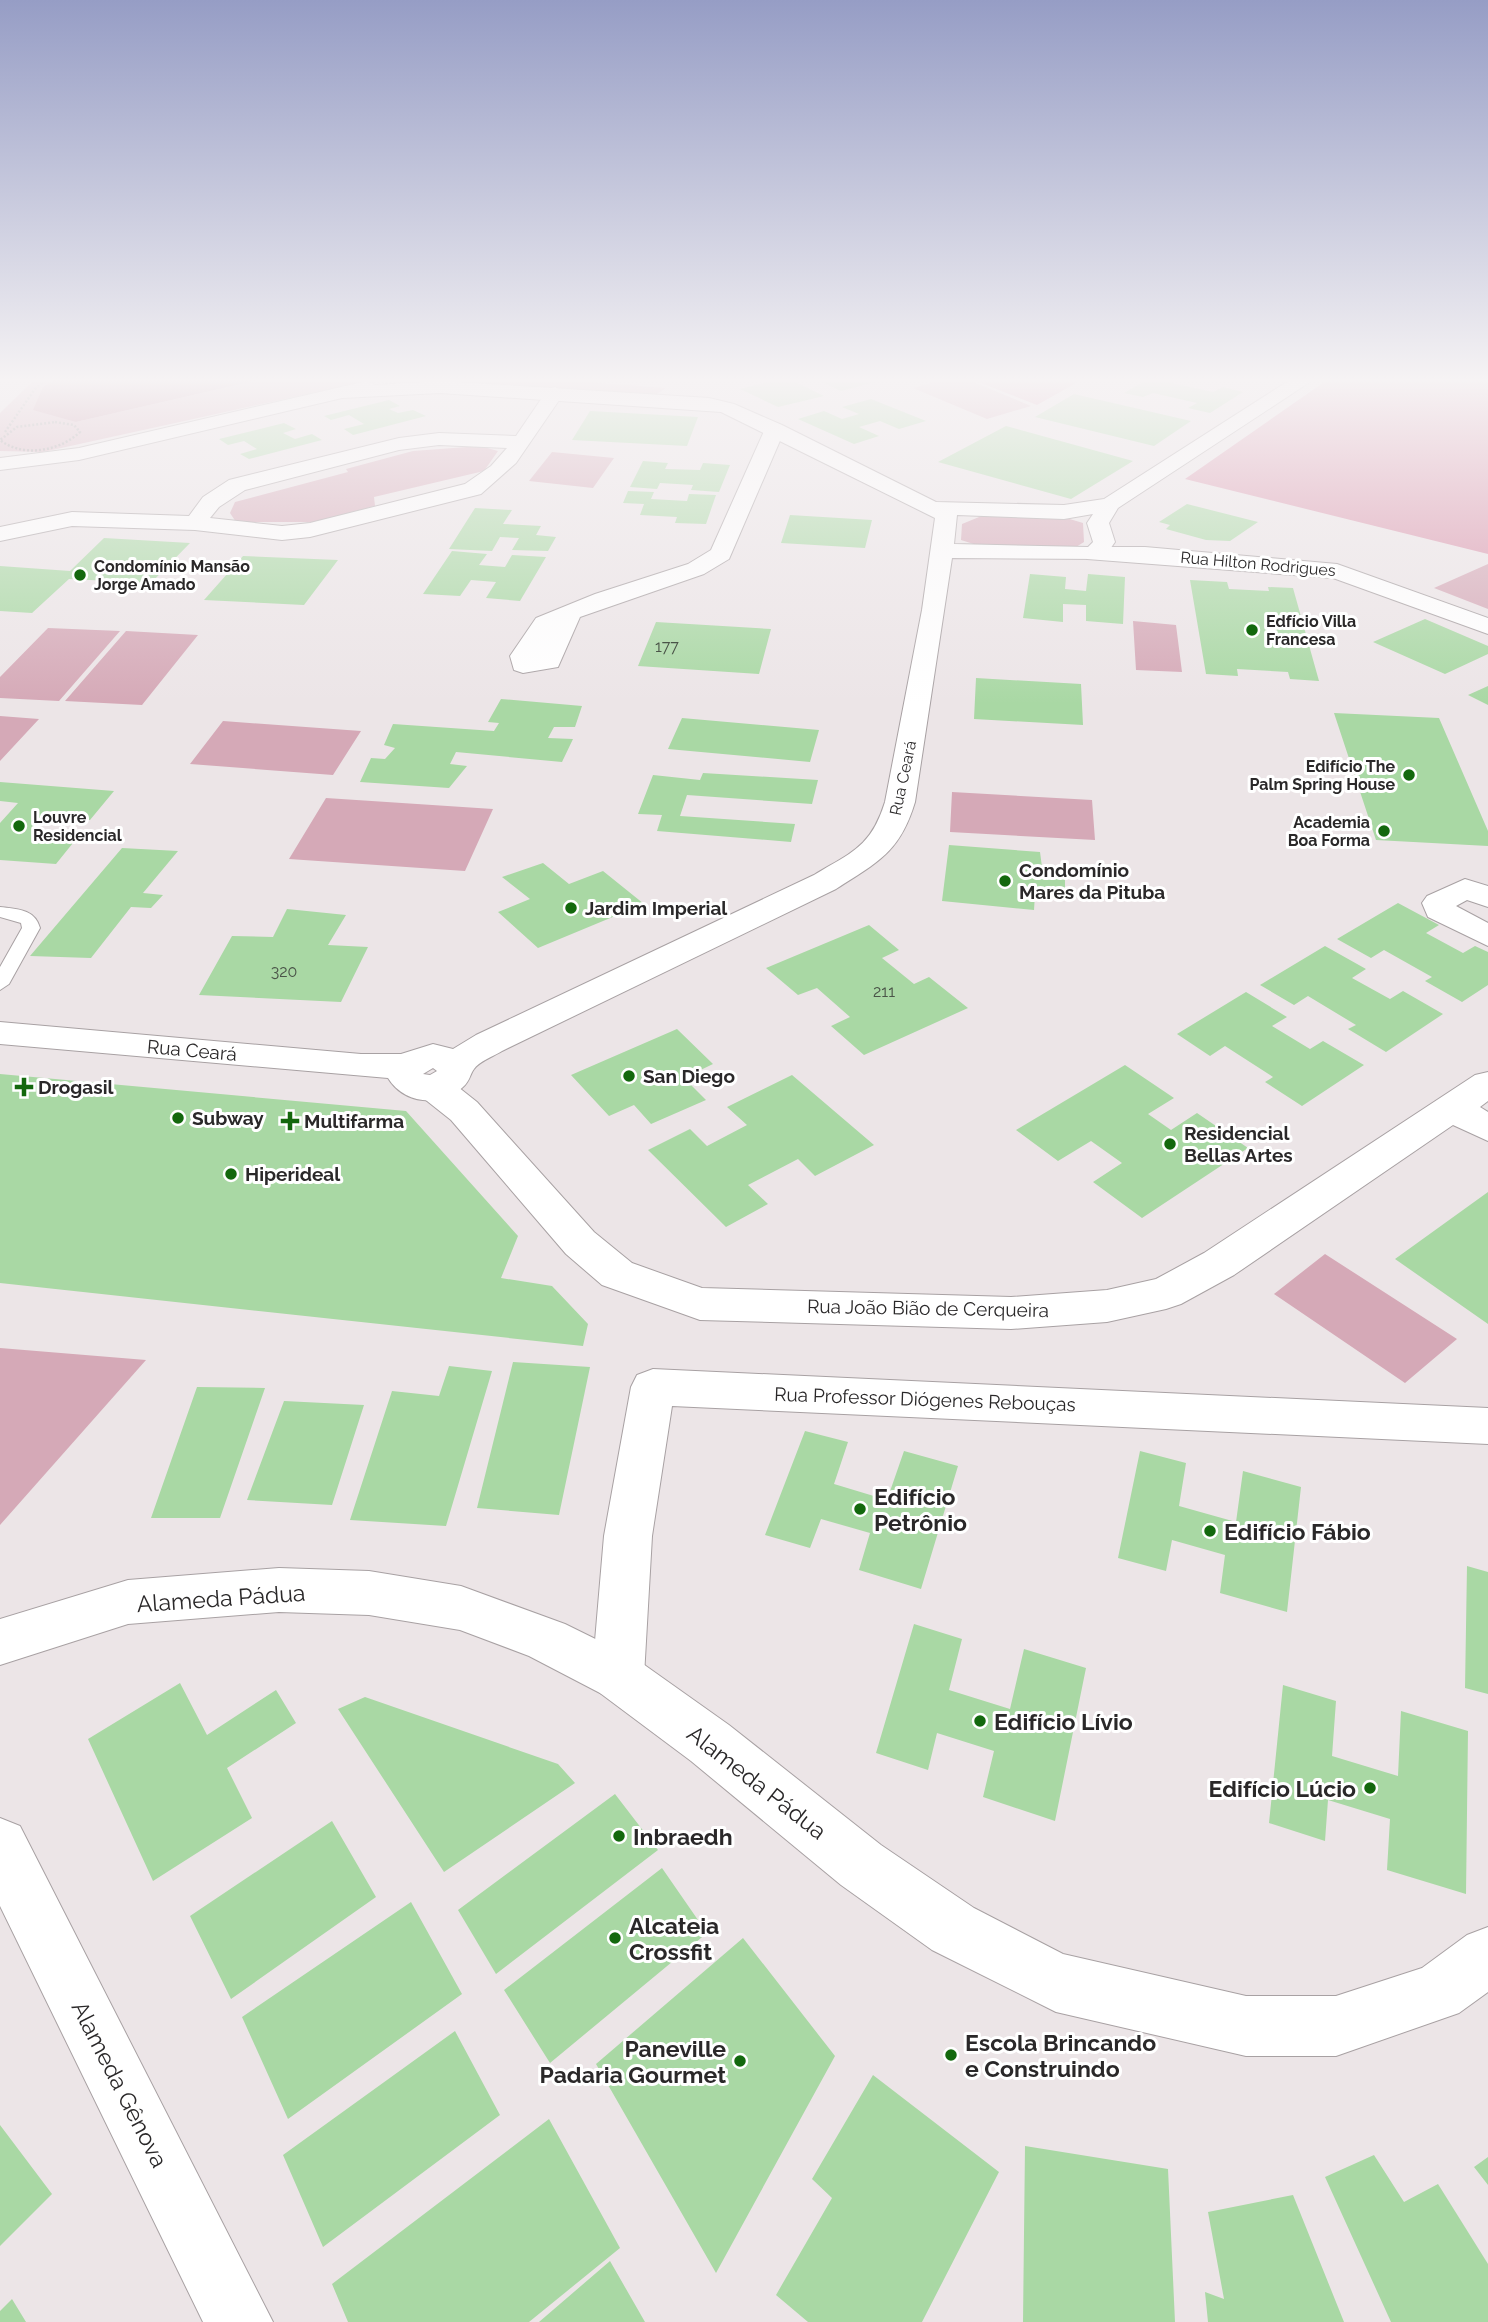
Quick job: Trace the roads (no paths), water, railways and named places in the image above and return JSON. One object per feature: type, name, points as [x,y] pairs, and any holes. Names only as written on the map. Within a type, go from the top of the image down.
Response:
[{"type":"street","points":[[195,523],[211,502],[235,486]]},
{"type":"street","points":[[0,534],[72,519],[195,523],[282,533],[310,530],[477,486]]},
{"type":"street","points":[[569,612],[696,569],[721,554],[750,486]]},
{"type":"street","points":[[893,486],[937,508],[1085,515],[1102,531],[1162,486]]},
{"type":"street","name":"Rua Ceará","points":[[8,1036],[361,1066],[437,1078],[489,1043],[825,883],[867,856],[891,831],[900,802],[943,551],[946,515],[937,508]]},
{"type":"street","name":"Rua Hilton Rodrigues","points":[[943,551],[1102,531],[1145,554],[1337,571],[1488,627]]},
{"type":"street","points":[[1488,897],[1465,888],[1438,903],[1439,910],[1488,936]]},
{"type":"street","name":"Rua João Bião de Cerqueira","points":[[437,1078],[580,1243],[617,1274],[659,1292],[700,1304],[1011,1313],[1107,1306],[1166,1293],[1219,1264],[1488,1084]]},
{"type":"street","points":[[1452,1108],[1488,1128]]},
{"type":"street","name":"Rua Professor Diógenes Rebouças","points":[[618,1676],[628,1536],[653,1387],[1488,1426]]},
{"type":"street","name":"Alameda Pádua","points":[[0,1642],[128,1602],[279,1590],[369,1593],[460,1608],[547,1640],[618,1676],[710,1743],[861,1865],[922,1908],[953,1929],[1056,1982],[1246,2026],[1336,2026],[1438,1992],[1488,1956]]},
{"type":"street","name":"Alameda Gênova","points":[[0,1846],[239,2322]]},
{"type":"lane","points":[[0,912],[18,914],[29,920],[31,928],[0,984]]},
{"type":"place","name":"Condomínio Mansão Jorge Amado","points":[[80,575]]},
{"type":"place","name":"Edfício Villa Francesa","points":[[1252,630]]},
{"type":"place","name":"Edifício The Palm Spring House","points":[[1409,775]]},
{"type":"place","name":"Louvre Residencial","points":[[19,826]]},
{"type":"place","name":"Academia Boa Forma","points":[[1384,831]]},
{"type":"place","name":"Condomínio Mares da Pituba","points":[[1005,881]]},
{"type":"place","name":"Jardim Imperial","points":[[571,908]]},
{"type":"place","name":"San Diego","points":[[629,1076]]},
{"type":"place","name":"Drogasil","points":[[24,1087]]},
{"type":"place","name":"Subway","points":[[178,1118]]},
{"type":"place","name":"Multifarma","points":[[290,1121]]},
{"type":"place","name":"Residencial Bellas Artes","points":[[1170,1144]]},
{"type":"place","name":"Hiperideal","points":[[231,1174]]},
{"type":"place","name":"Edifício Petrônio","points":[[860,1509]]},
{"type":"place","name":"Edifício Fábio","points":[[1210,1531]]},
{"type":"place","name":"Edifício Lívio","points":[[980,1721]]},
{"type":"place","name":"Edifício Lúcio","points":[[1370,1788]]},
{"type":"place","name":"Inbraedh","points":[[619,1836]]},
{"type":"place","name":"Alcateia Crossfit","points":[[615,1938]]},
{"type":"place","name":"Escola Brincando e Construindo","points":[[951,2055]]},
{"type":"place","name":"Paneville Padaria Gourmet","points":[[740,2061]]}]
